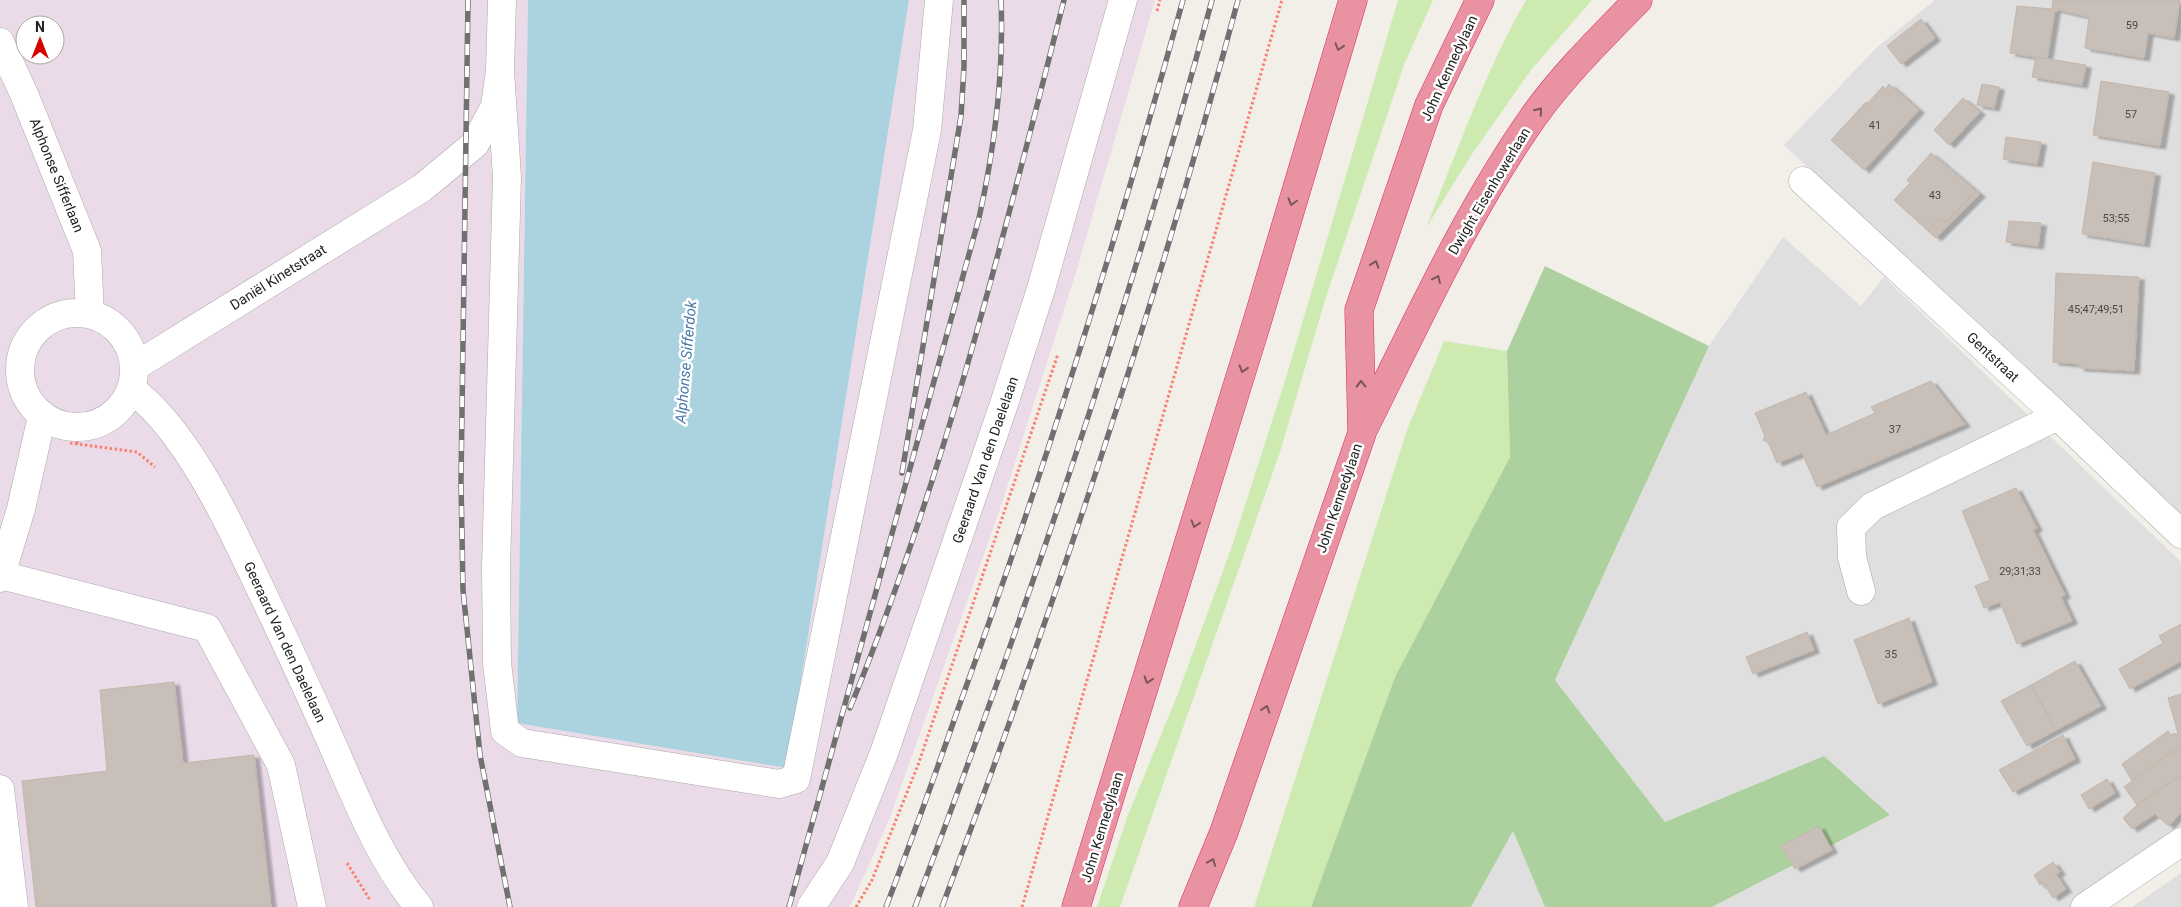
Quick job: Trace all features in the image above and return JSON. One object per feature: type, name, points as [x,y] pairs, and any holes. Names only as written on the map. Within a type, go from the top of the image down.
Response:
[{"type":"highway","name":"John Kennedylaan","points":[[1076,907],[1257,322],[1353,0]]},
{"type":"highway","name":"John Kennedylaan","points":[[1193,907],[1224,832],[1362,433],[1359,310],[1429,105],[1480,0]]},
{"type":"highway","name":"Dwight Eisenhowerlaan","points":[[1362,433],[1444,265],[1483,194],[1535,115],[1598,41],[1638,0]]},
{"type":"street","points":[[502,0],[500,71],[506,177],[496,501],[496,586],[497,663],[505,731],[522,742],[779,784],[796,780],[927,130],[939,0]]},
{"type":"street","name":"Geeraard Van den Daelelaan","points":[[811,907],[840,863],[884,753],[1004,404],[1040,289],[1123,0]]},
{"type":"street","name":"Alphonse Sifferlaan","points":[[0,42],[24,94],[87,251],[90,314]]},
{"type":"street","name":"Daniël Kinetstraat","points":[[132,378],[422,188],[475,144],[494,106],[500,71]]},
{"type":"street","name":"Gentstraat","points":[[1804,181],[2058,416],[2181,534]]},
{"type":"street","points":[[71,312],[90,314],[107,321],[121,334],[130,350],[132,378],[122,404],[110,416],[78,436],[42,416],[10,385],[20,364],[24,345],[36,329],[52,318],[71,312]]},
{"type":"street","name":"Geeraard Van den Daelelaan","points":[[132,378],[208,481],[283,633],[368,824],[389,866],[419,907]]},
{"type":"street","points":[[42,416],[21,509],[0,577],[207,628],[281,765],[312,907]]},
{"type":"street","points":[[1861,591],[1852,557],[1851,527],[1873,506],[2058,416]]},
{"type":"street","points":[[0,789],[14,907]]},
{"type":"street","points":[[2085,907],[2181,842]]},
{"type":"path","points":[[1022,907],[1130,524],[1282,0]]},
{"type":"shaded area","points":[[0,0],[528,0],[517,723],[787,767],[909,0],[1155,0],[1077,269],[999,512],[889,820],[850,907],[0,907]]},
{"type":"shaded area","points":[[1935,0],[2181,0],[2181,518],[1784,145],[1876,48]]},
{"type":"shaded area","points":[[1783,237],[1861,306],[1884,277],[2181,562],[2181,838],[2080,907],[1712,907],[1890,815],[1824,756],[1665,822],[1555,680],[1709,346]]},
{"type":"shaded area","points":[[1513,831],[1545,907],[1471,907]]},
{"type":"shaded area","points":[[2181,873],[2181,907],[2132,907]]},
{"type":"green space","points":[[1398,0],[1433,0],[1404,65],[1326,297],[1280,452],[1120,907],[1097,907],[1128,815],[1177,696],[1231,549],[1284,384]]},
{"type":"green space","points":[[1526,0],[1592,0],[1531,70],[1472,154],[1426,228],[1460,141],[1497,55]]},
{"type":"green space","points":[[1545,266],[1709,346],[1555,680],[1665,822],[1824,756],[1890,815],[1712,907],[1545,907],[1513,831],[1471,907],[1311,907],[1395,677],[1510,457],[1507,351]]},
{"type":"green space","points":[[1444,341],[1507,351],[1510,457],[1395,677],[1311,907],[1254,907],[1407,430]]},
{"type":"water","name":"Alphonse Sifferdok","points":[[528,0],[909,0],[787,768],[517,723]]},
{"type":"building","points":[[2053,0],[2180,0],[2174,38],[2148,33],[2144,58],[2085,48],[2089,17],[2055,9],[2047,59],[2010,53],[2017,6],[2052,9]]},
{"type":"building","points":[[1921,19],[1935,38],[1901,64],[1887,46]]},
{"type":"building","points":[[2036,57],[2086,65],[2082,85],[2032,77]]},
{"type":"building","points":[[2101,81],[2169,92],[2160,146],[2093,135]]},
{"type":"building","points":[[1889,84],[1919,110],[1864,170],[1831,140],[1866,102],[1868,103],[1883,86],[1886,89]]},
{"type":"building","points":[[1982,84],[1999,87],[1994,108],[1977,105]]},
{"type":"building","points":[[1963,98],[1980,112],[1949,145],[1934,130]]},
{"type":"building","points":[[2006,137],[2041,142],[2037,164],[2003,159]]},
{"type":"building","points":[[1931,153],[1976,191],[1946,223],[1940,217],[1928,231],[1894,200],[1910,183],[1907,180]]},
{"type":"building","points":[[2093,162],[2155,173],[2144,244],[2082,234]]},
{"type":"building","points":[[1976,191],[1980,194],[1936,238],[1928,231],[1940,217],[1946,223]]},
{"type":"building","points":[[2009,221],[2041,223],[2038,246],[2006,242]]},
{"type":"building","points":[[2056,273],[2139,277],[2134,371],[2079,368],[2079,364],[2053,362]]},
{"type":"building","points":[[1931,381],[1965,424],[1817,487],[1802,453],[1777,463],[1768,442],[1763,440],[1765,436],[1755,413],[1806,392],[1826,435],[1875,413],[1871,407]]},
{"type":"building","points":[[2016,488],[2037,528],[2033,530],[2065,595],[2061,597],[2072,621],[2017,644],[2000,602],[1984,608],[1975,586],[1990,580],[1962,511]]},
{"type":"building","points":[[1909,618],[1932,682],[1878,704],[1854,640]]},
{"type":"building","points":[[2181,624],[2181,661],[2130,689],[2119,669],[2163,643],[2159,636]]},
{"type":"building","points":[[1807,632],[1814,650],[1753,674],[1746,657]]},
{"type":"building","points":[[2075,661],[2101,706],[2056,730],[2031,685]]},
{"type":"building","points":[[174,682],[183,763],[254,755],[271,907],[36,907],[22,781],[107,771],[100,690]]},
{"type":"building","points":[[2031,685],[2056,730],[2027,746],[2001,701]]},
{"type":"building","points":[[2181,694],[2181,745],[2132,781],[2122,764],[2168,731],[2171,735],[2178,733],[2168,698]]},
{"type":"building","points":[[2063,735],[2075,759],[2013,792],[1999,770]]},
{"type":"building","points":[[2181,745],[2181,775],[2137,805],[2124,787]]},
{"type":"building","points":[[2181,775],[2181,812],[2169,826],[2155,814],[2132,829],[2123,818],[2137,805]]},
{"type":"building","points":[[2107,779],[2115,793],[2089,809],[2081,795]]},
{"type":"building","points":[[1819,826],[1832,850],[1795,869],[1781,846]]},
{"type":"building","points":[[2053,862],[2060,872],[2056,874],[2066,889],[2053,898],[2043,882],[2040,885],[2034,875]]},
{"type":"railway","points":[[468,0],[461,481],[463,590],[480,755],[510,907]]},
{"type":"railway","points":[[902,473],[961,116],[964,67],[964,0]]},
{"type":"railway","points":[[789,907],[979,218],[990,164],[1000,83],[1001,0]]},
{"type":"railway","points":[[850,708],[884,622],[943,446],[994,269],[1064,0]]},
{"type":"railway","points":[[886,907],[1020,534],[1078,357],[1132,179],[1183,0]]},
{"type":"railway","points":[[915,907],[997,683],[1075,457],[1147,230],[1212,0]]},
{"type":"railway","points":[[942,907],[1024,683],[1138,344],[1173,230],[1238,0]]}]
